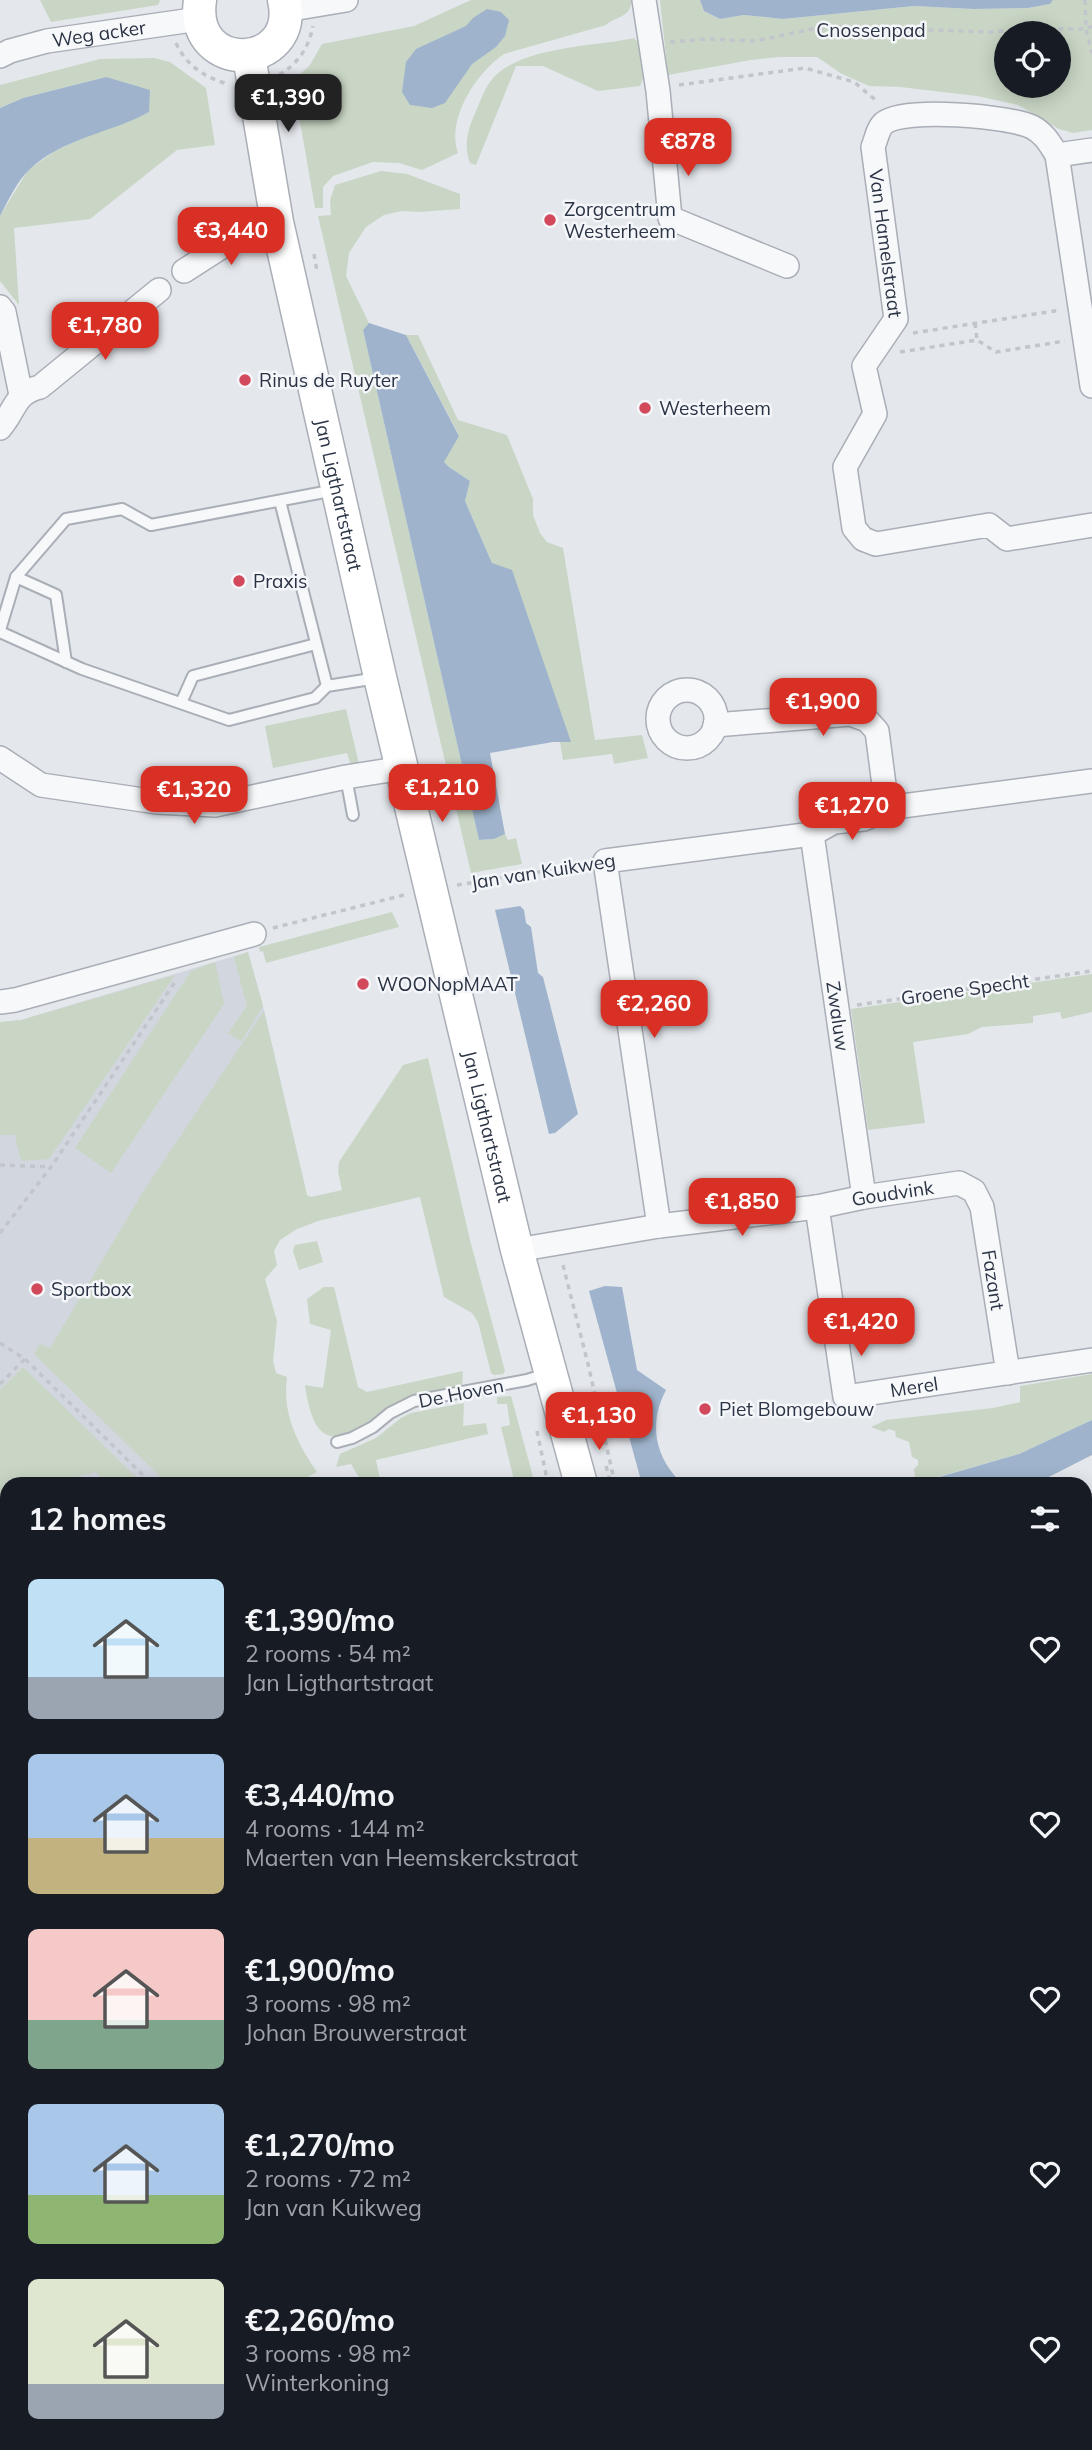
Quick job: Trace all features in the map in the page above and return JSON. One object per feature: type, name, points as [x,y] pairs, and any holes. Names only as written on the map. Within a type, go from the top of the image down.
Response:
[{"type":"main road","points":[[199,9],[204,35],[216,48],[232,55],[249,56],[261,52],[280,34],[285,23],[285,5]]},
{"type":"main road","name":"Jan Ligthartstraat","points":[[249,56],[277,222],[380,677],[517,1250],[579,1477]]},
{"type":"street","points":[[285,5],[346,0]]},
{"type":"street","points":[[644,0],[658,88],[670,218],[787,266]]},
{"type":"street","name":"Weg acker","points":[[0,56],[47,41],[199,9]]},
{"type":"street","points":[[896,117],[926,114],[1012,120],[1033,128],[1046,138],[1057,155],[1092,386]]},
{"type":"street","name":"Van Hamelstraat","points":[[896,117],[881,125],[873,147],[896,319],[864,366],[875,414],[845,467],[853,528],[863,539],[876,544],[989,525],[1007,539],[1092,525]]},
{"type":"street","points":[[1057,155],[1092,150]]},
{"type":"street","points":[[184,271],[254,226],[277,222]]},
{"type":"street","points":[[0,428],[21,395],[40,387],[159,290]]},
{"type":"street","points":[[0,307],[4,312],[21,395]]},
{"type":"street","points":[[715,725],[850,713],[867,720],[877,731],[887,808]]},
{"type":"street","points":[[0,758],[41,785],[157,802],[215,806],[346,777],[403,768]]},
{"type":"street","name":"Jan van Kuikweg","points":[[606,861],[812,834],[834,822],[864,819],[887,808],[1092,781]]},
{"type":"street","name":"Zwaluw","points":[[812,834],[864,1197]]},
{"type":"street","points":[[606,861],[659,1226]]},
{"type":"street","points":[[0,1002],[254,934]]},
{"type":"street","name":"Goudvink","points":[[517,1250],[659,1226],[817,1207],[959,1183],[974,1191]]},
{"type":"street","name":"Fazant","points":[[974,1191],[983,1209],[1008,1373]]},
{"type":"street","name":"Merel","points":[[817,1207],[845,1397],[1092,1360]]},
{"type":"lane","points":[[338,489],[151,525],[121,509],[66,519],[16,577],[0,631],[66,662],[229,720],[315,698],[327,686],[366,682],[380,677]]},
{"type":"lane","points":[[281,501],[327,686]]},
{"type":"lane","points":[[16,577],[56,596],[66,662]]},
{"type":"lane","points":[[181,703],[193,676],[316,644]]},
{"type":"lane","points":[[346,777],[353,815]]},
{"type":"lane","name":"De Hoven","points":[[337,1442],[373,1427],[390,1413],[414,1401],[527,1380],[552,1372]]},
{"type":"path","points":[[1084,0],[1086,29],[1092,53]]},
{"type":"path","name":"Cnossenpad","points":[[651,44],[707,39],[755,41],[817,28],[991,32],[1086,29],[1092,26]]},
{"type":"path","points":[[658,88],[806,68],[854,82],[896,117]]},
{"type":"path","points":[[881,341],[900,335],[1080,307]]},
{"type":"path","points":[[975,323],[977,340]]},
{"type":"path","points":[[881,341],[896,353],[977,340],[996,352],[1085,338]]},
{"type":"path","name":"Jan van Kuikweg","points":[[254,934],[326,913],[431,890],[606,861]]},
{"type":"path","points":[[0,1233],[51,1167],[195,951]]},
{"type":"path","name":"Groene Specht","points":[[838,1008],[1092,971]]},
{"type":"path","points":[[0,1165],[51,1167]]},
{"type":"path","points":[[558,1243],[613,1477]]},
{"type":"path","points":[[0,1343],[25,1359],[145,1477]]},
{"type":"path","points":[[0,1384],[25,1359]]},
{"type":"shaded area","points":[[248,952],[307,1195],[228,1214],[290,1477],[0,1477],[0,1022],[21,1020]]},
{"type":"green space","points":[[40,0],[160,0],[158,5],[51,22]]},
{"type":"green space","points":[[471,0],[631,0],[631,6],[626,13],[606,25],[504,54],[493,62],[474,85],[460,112],[455,140],[458,153],[422,170],[399,163],[373,162],[333,176],[323,187],[323,208],[315,208],[293,81],[310,65],[322,44],[414,26]]},
{"type":"green space","points":[[660,0],[700,0],[704,11],[720,19],[744,15],[783,19],[914,6],[1028,8],[1050,4],[1053,0],[1092,0],[1092,130],[1073,133],[1059,129],[1018,105],[977,96],[869,86],[842,74],[817,57],[751,60],[668,75]]},
{"type":"green space","points":[[634,38],[642,49],[645,61],[640,86],[598,91],[543,66],[516,66],[476,165],[470,163],[467,137],[471,124],[488,85],[502,70],[536,55]]},
{"type":"green space","points":[[154,58],[170,62],[206,88],[215,145],[177,150],[90,219],[14,228],[19,305],[0,281],[0,216],[28,170],[55,151],[149,112],[106,77],[23,98],[0,108],[0,85],[100,59]]},
{"type":"green space","points":[[381,171],[407,174],[460,194],[460,209],[402,211],[384,215],[366,227],[349,253],[346,276],[369,323],[363,330],[479,840],[494,839],[505,834],[508,840],[516,838],[522,864],[471,873],[318,216],[331,215],[330,200],[335,185]]},
{"type":"green space","points":[[406,335],[418,335],[458,420],[507,435],[533,499],[533,515],[540,533],[547,542],[563,548],[595,740],[642,735],[648,758],[614,764],[612,754],[563,760],[560,742],[570,742],[465,501],[470,481],[444,462],[459,435]]},
{"type":"green space","points":[[346,709],[359,764],[351,766],[347,753],[273,768],[265,726]]},
{"type":"green space","points":[[392,912],[399,927],[266,963],[263,951],[260,952],[259,947]]},
{"type":"green space","points":[[248,952],[263,1006],[241,1042],[228,1033],[247,1006],[234,957]]},
{"type":"green space","points":[[215,962],[224,1004],[111,1173],[75,1148],[191,971]]},
{"type":"green space","points":[[1092,974],[1092,1012],[1062,1019],[1060,1012],[1033,1016],[1033,1023],[982,1027],[968,1034],[913,1042],[925,1123],[868,1130],[851,1009]]},
{"type":"green space","points":[[175,975],[49,1159],[21,1161],[15,1135],[0,1135],[0,1022],[21,1020]]},
{"type":"green space","points":[[264,1011],[307,1195],[311,1197],[342,1190],[339,1162],[403,1065],[428,1058],[470,1240],[505,1371],[503,1374],[491,1373],[478,1322],[472,1313],[444,1297],[420,1197],[318,1221],[297,1229],[280,1240],[274,1251],[277,1265],[265,1279],[277,1321],[273,1361],[276,1373],[287,1377],[289,1415],[303,1450],[317,1472],[308,1477],[161,1477],[34,1354],[40,1344],[50,1348],[143,1192]]},
{"type":"green space","points":[[317,1241],[323,1262],[299,1270],[293,1251],[295,1245]]},
{"type":"green space","points":[[324,1287],[334,1287],[358,1387],[367,1392],[463,1371],[462,1389],[410,1397],[351,1433],[339,1436],[321,1431],[311,1412],[305,1385],[323,1388],[331,1330],[310,1324],[307,1299]]},
{"type":"green space","points":[[23,1367],[136,1477],[100,1477],[96,1472],[76,1477],[0,1477],[0,1390]]},
{"type":"green space","points":[[1092,1374],[1092,1420],[1019,1454],[937,1477],[915,1477],[914,1469],[918,1460],[912,1457],[909,1442],[896,1437],[895,1431],[889,1429],[884,1432],[871,1427],[886,1420],[993,1408],[1020,1402],[1020,1386]]},
{"type":"green space","points":[[511,1396],[533,1477],[513,1477],[501,1427],[510,1425],[507,1404],[497,1404],[497,1397]]},
{"type":"green space","points":[[464,1403],[463,1426],[486,1423],[488,1434],[376,1460],[380,1477],[359,1477],[351,1464],[336,1467],[340,1454],[376,1438],[411,1413]]},
{"type":"water","points":[[700,0],[1053,0],[1050,4],[1028,8],[914,6],[783,19],[744,15],[720,19],[704,11]]},
{"type":"water","points":[[487,9],[501,12],[509,20],[505,36],[496,47],[472,64],[445,103],[432,108],[410,105],[402,92],[406,62],[416,49],[466,26]]},
{"type":"water","points":[[106,77],[150,90],[149,112],[72,143],[43,159],[21,179],[0,216],[0,108],[23,98]]},
{"type":"water","points":[[369,323],[406,335],[459,436],[444,462],[470,481],[465,501],[492,563],[512,570],[571,742],[553,742],[490,753],[505,834],[494,839],[479,840],[363,330]]},
{"type":"water","points":[[520,906],[524,910],[526,923],[531,927],[538,973],[543,977],[578,1114],[555,1133],[549,1134],[495,910]]},
{"type":"water","points":[[605,1286],[622,1287],[637,1370],[666,1390],[657,1415],[657,1440],[666,1463],[676,1477],[640,1477],[589,1291]]},
{"type":"water","points":[[1092,1420],[1092,1455],[1049,1477],[939,1477],[1019,1454]]},
{"type":"place","name":"Zorgcentrum Westerheem","points":[[550,220]]},
{"type":"place","name":"Rinus de Ruyter","points":[[245,380]]},
{"type":"place","name":"Westerheem","points":[[645,408]]},
{"type":"place","name":"Praxis","points":[[239,581]]},
{"type":"place","name":"WOONopMAAT","points":[[363,984]]},
{"type":"place","name":"Sportbox","points":[[37,1289]]},
{"type":"place","name":"Piet Blomgebouw","points":[[705,1409]]}]
